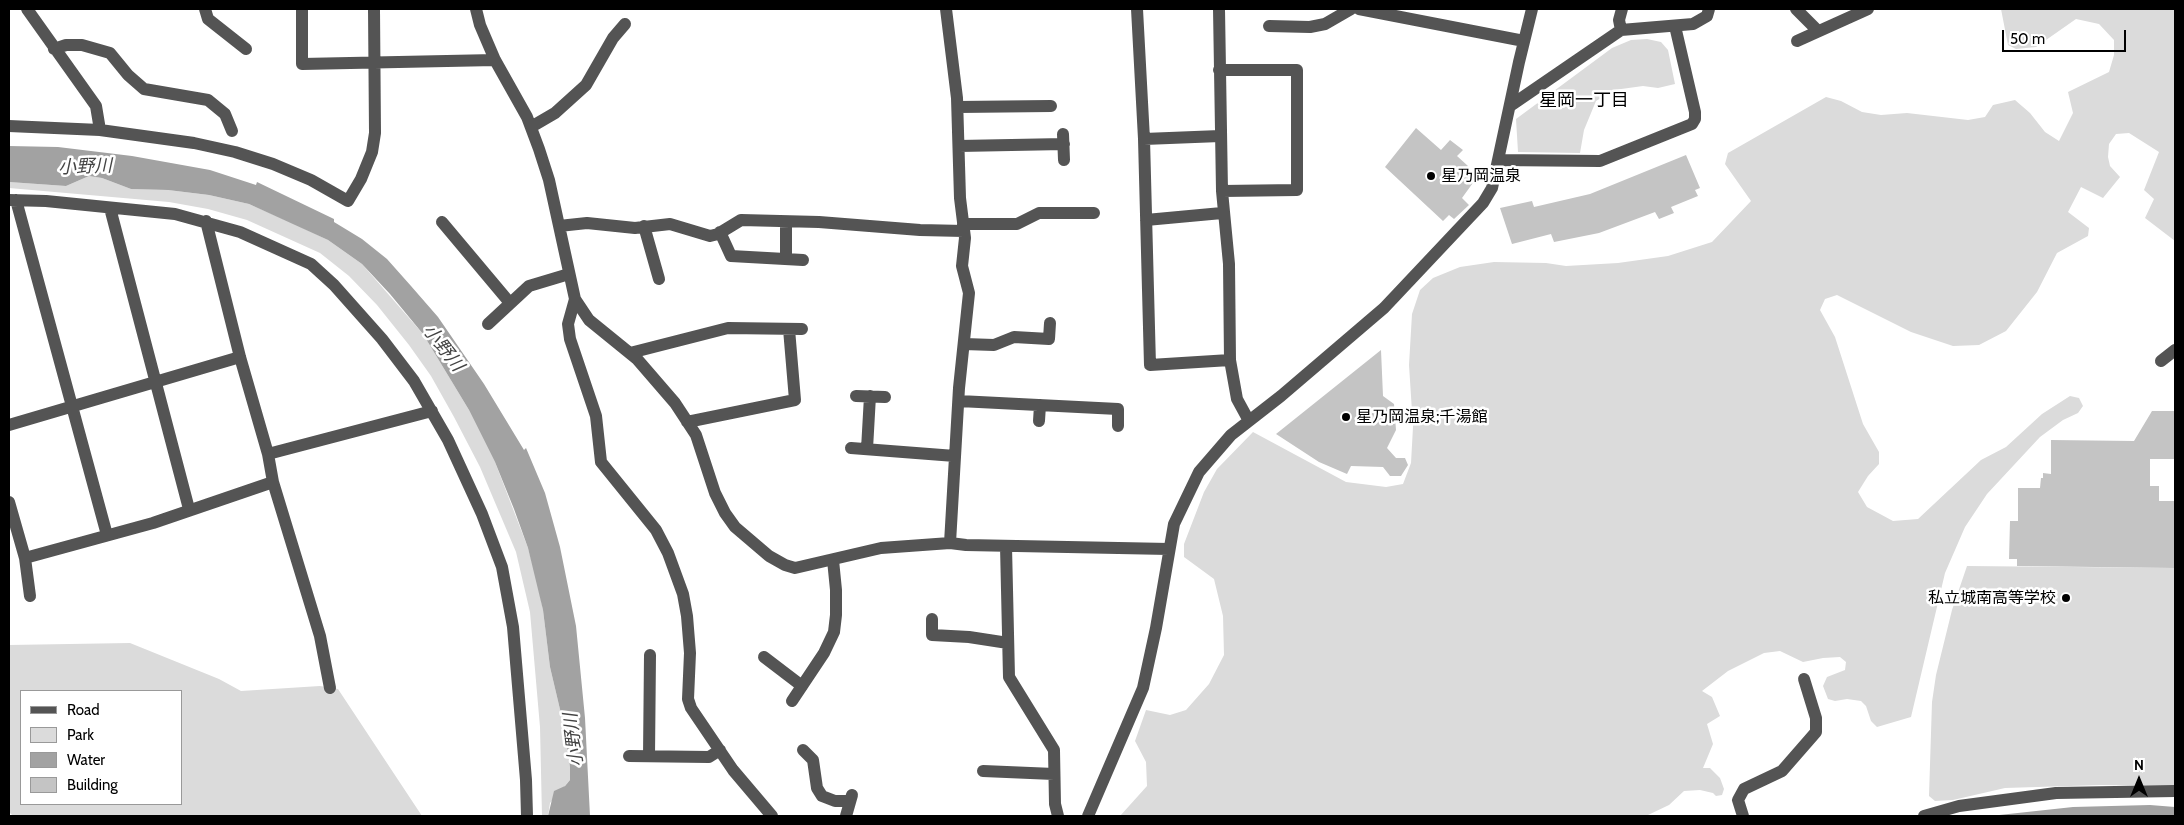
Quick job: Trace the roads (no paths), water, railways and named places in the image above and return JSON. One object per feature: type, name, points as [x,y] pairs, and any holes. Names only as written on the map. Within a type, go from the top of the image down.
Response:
[{"type":"street","points":[[27,9],[96,106],[100,130]]},
{"type":"street","points":[[205,9],[208,19],[246,49]]},
{"type":"street","points":[[302,9],[302,64],[495,60]]},
{"type":"street","points":[[9,126],[100,130],[194,143],[235,152],[272,164],[311,180],[348,201],[361,180],[372,152],[375,133],[374,9]]},
{"type":"street","points":[[476,9],[480,25],[495,60],[531,127],[549,180],[575,299],[589,320],[630,353],[663,387],[696,435],[725,514],[741,533],[769,556],[795,568],[881,548],[950,543],[1169,549]]},
{"type":"street","points":[[946,9],[958,107],[964,228],[962,266],[968,294],[950,543]]},
{"type":"street","points":[[1137,9],[1144,139],[1150,365],[1230,360]]},
{"type":"street","points":[[1219,9],[1222,213],[1229,264],[1230,360],[1236,400],[1249,422]]},
{"type":"street","points":[[1269,26],[1310,27],[1324,24],[1352,9]]},
{"type":"street","points":[[1359,9],[1524,41]]},
{"type":"street","points":[[1088,816],[1143,688],[1156,628],[1174,524],[1199,472],[1230,435],[1249,422],[1384,308],[1483,202],[1492,188],[1532,9]]},
{"type":"street","points":[[1621,30],[1619,20],[1622,9]]},
{"type":"street","points":[[1510,106],[1621,30],[1693,24],[1707,16],[1709,9]]},
{"type":"street","points":[[1796,9],[1818,32]]},
{"type":"street","points":[[1797,41],[1868,9]]},
{"type":"street","points":[[531,127],[555,113],[586,85],[613,38],[625,24]]},
{"type":"street","points":[[1498,160],[1600,160],[1692,124],[1694,112],[1675,26]]},
{"type":"street","points":[[54,49],[66,45],[82,45],[110,53],[128,75],[144,89],[208,100],[225,114],[232,131]]},
{"type":"street","points":[[1219,70],[1297,70],[1298,190],[1222,191]]},
{"type":"street","points":[[958,107],[1051,106]]},
{"type":"street","points":[[1144,139],[1220,136]]},
{"type":"street","points":[[959,146],[1064,139],[1064,160]]},
{"type":"street","points":[[107,535],[12,200],[46,201],[175,214],[206,221],[249,236],[311,264],[334,285],[382,339],[414,381],[448,440],[482,514],[502,567],[514,627],[527,816]]},
{"type":"street","points":[[110,208],[189,509]]},
{"type":"street","points":[[559,226],[587,223],[634,228],[670,224],[710,236],[741,220],[920,230],[1017,224],[1039,213],[1094,213]]},
{"type":"street","points":[[1146,220],[1222,213]]},
{"type":"street","points":[[206,221],[240,357],[268,454],[273,482],[320,636],[330,688]]},
{"type":"street","points":[[442,222],[510,303]]},
{"type":"street","points":[[786,222],[786,259]]},
{"type":"street","points":[[644,226],[659,279]]},
{"type":"street","points":[[720,232],[731,256],[802,260]]},
{"type":"street","points":[[488,324],[529,286],[569,274]]},
{"type":"street","points":[[575,299],[568,324],[570,339],[596,416],[601,462],[656,530],[668,553],[683,594],[690,653],[688,699],[691,708],[733,770],[772,816]]},
{"type":"street","points":[[964,344],[994,345],[1014,337],[1049,339],[1050,323]]},
{"type":"street","points":[[630,353],[728,328],[802,330]]},
{"type":"street","points":[[688,422],[795,400],[789,329]]},
{"type":"street","points":[[2162,361],[2175,350]]},
{"type":"street","points":[[9,425],[240,357]]},
{"type":"street","points":[[856,396],[885,397]]},
{"type":"street","points":[[867,450],[870,396]]},
{"type":"street","points":[[959,401],[1118,409],[1118,426]]},
{"type":"street","points":[[1039,421],[1040,405]]},
{"type":"street","points":[[268,454],[432,411]]},
{"type":"street","points":[[851,448],[956,456]]},
{"type":"street","points":[[26,558],[153,522],[273,482]]},
{"type":"street","points":[[9,502],[26,558],[30,596]]},
{"type":"street","points":[[1006,546],[1009,677],[1054,750],[1055,804],[1058,816]]},
{"type":"street","points":[[792,701],[824,653],[834,632],[836,590],[833,560]]},
{"type":"street","points":[[932,619],[932,635],[968,637],[1008,643]]},
{"type":"street","points":[[835,624],[848,627]]},
{"type":"street","points":[[648,756],[644,670],[650,655]]},
{"type":"street","points":[[771,658],[802,686]]},
{"type":"street","points":[[1743,816],[1738,800],[1744,790],[1782,771],[1816,732],[1816,718],[1804,678]]},
{"type":"street","points":[[629,756],[709,756],[720,750]]},
{"type":"street","points":[[803,750],[819,759],[816,788],[822,796],[835,801],[851,797],[846,816]]},
{"type":"street","points":[[983,771],[1054,774]]},
{"type":"street","points":[[1924,816],[1959,806],[2056,793],[2175,791]]},
{"type":"water","name":"小野川","points":[[9,146],[58,147],[132,156],[210,170],[256,185],[257,182],[334,219],[334,222],[362,239],[387,259],[438,317],[484,384],[524,450],[526,448],[545,493],[560,547],[576,626],[585,718],[590,816],[548,816],[554,791],[565,786],[570,780],[570,767],[563,722],[550,667],[543,610],[528,548],[495,462],[469,410],[423,334],[390,294],[362,264],[328,240],[249,204],[209,195],[168,190],[131,189],[102,178],[89,176],[66,186],[9,182]]},
{"type":"water","points":[[2150,805],[2175,807],[2175,816],[1990,816],[2073,807]]},
{"type":"place","name":"星乃岡温泉","points":[[1431,176]]},
{"type":"place","name":"星乃岡温泉;千湯館","points":[[1346,417]]},
{"type":"place","name":"私立城南高等学校","points":[[2066,598]]},
{"type":"district","name":"星岡一丁目","points":[[1584,101]]}]
